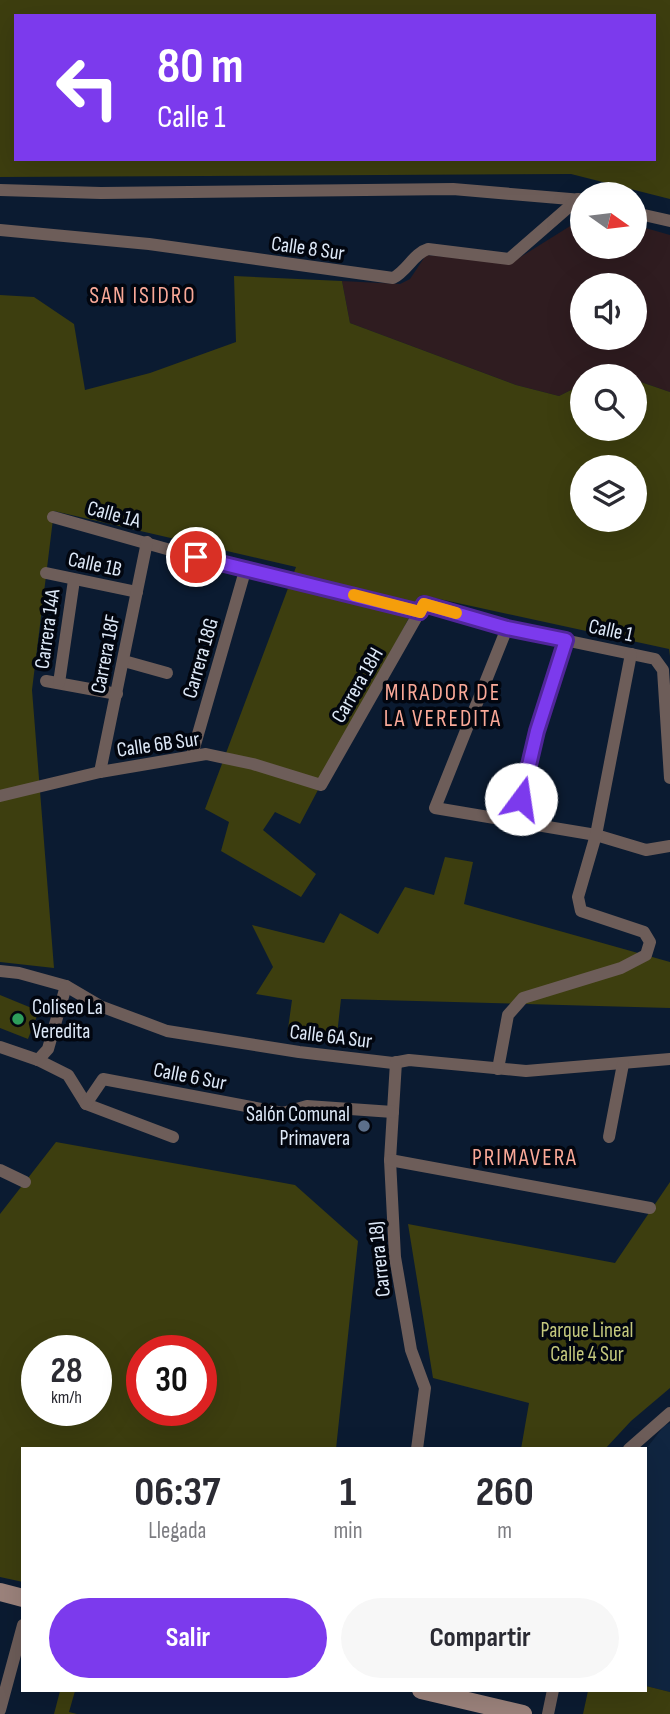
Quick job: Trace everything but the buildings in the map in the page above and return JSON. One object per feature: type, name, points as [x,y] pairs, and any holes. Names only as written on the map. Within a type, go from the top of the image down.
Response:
[{"type":"main road","points":[[0,1592],[21,1597]]},
{"type":"main road","points":[[430,1692],[523,1714]]},
{"type":"street","points":[[0,190],[101,194],[453,188],[570,199]]},
{"type":"street","name":"Calle 8 Sur","points":[[0,230],[149,244],[393,278],[404,272],[421,251],[428,249],[509,258],[570,208]]},
{"type":"street","points":[[648,216],[670,221]]},
{"type":"street","name":"Calle 1A","points":[[53,517],[245,571],[422,608]]},
{"type":"street","name":"Carrera 18F","points":[[100,772],[146,542]]},
{"type":"street","name":"Carrera 18G","points":[[192,755],[245,571]]},
{"type":"street","name":"Calle 1B","points":[[46,573],[137,592]]},
{"type":"street","name":"Carrera 14A","points":[[59,683],[74,580]]},
{"type":"street","name":"Calle 1","points":[[422,608],[655,659],[663,670],[670,778]]},
{"type":"street","name":"Carrera 18H","points":[[321,785],[422,608]]},
{"type":"street","points":[[507,628],[435,808],[596,835],[646,850],[670,846]]},
{"type":"street","points":[[515,822],[537,731],[566,640]]},
{"type":"street","points":[[498,1069],[508,1015],[523,998],[621,968],[646,955],[650,942],[644,932],[581,911],[578,897],[596,835],[631,654]]},
{"type":"street","points":[[124,661],[167,673]]},
{"type":"street","points":[[46,681],[117,694]]},
{"type":"street","name":"Calle 6B Sur","points":[[0,796],[100,772],[206,754],[253,764],[321,785]]},
{"type":"street","name":"Calle 6A Sur","points":[[0,971],[66,986],[100,1006],[167,1031],[299,1052],[498,1069],[570,1069],[670,1059]]},
{"type":"street","points":[[37,1060],[48,1049],[66,986]]},
{"type":"street","points":[[0,1047],[68,1075],[86,1104],[173,1137]]},
{"type":"street","name":"Carrera 18J","points":[[396,1062],[390,1160],[395,1257],[411,1350],[425,1388],[418,1447]]},
{"type":"street","points":[[609,1137],[623,1064]]},
{"type":"street","name":"Calle 6 Sur","points":[[86,1104],[103,1079],[283,1113],[307,1106],[393,1112]]},
{"type":"street","points":[[390,1160],[650,1208]]},
{"type":"street","points":[[0,1170],[25,1181]]},
{"type":"street","points":[[631,1447],[657,1421],[670,1413]]},
{"type":"street","points":[[0,1710],[21,1632]]},
{"type":"street","points":[[548,1714],[553,1692]]},
{"type":"shaded area","points":[[570,226],[570,259],[648,259],[648,229],[670,235],[670,392],[647,384],[647,364],[570,364],[570,390],[559,396],[516,385],[350,323],[342,281],[400,284],[410,279],[426,255],[511,263]]},
{"type":"shaded area","points":[[670,1423],[670,1692],[647,1686],[647,1448],[664,1426]]},
{"type":"green space","points":[[0,0],[670,0],[670,199],[648,193],[648,182],[603,182],[571,174],[0,177]]},
{"type":"green space","points":[[234,276],[342,281],[350,323],[516,385],[559,396],[570,390],[570,441],[647,441],[647,384],[670,392],[670,656],[669,649],[421,595],[300,824],[275,812],[263,830],[316,874],[301,897],[221,851],[229,822],[205,809],[296,567],[54,511],[32,690],[54,968],[0,962],[0,295],[34,297],[74,324],[85,390],[150,373],[236,342]]},
{"type":"green space","points":[[445,857],[473,862],[464,904],[670,962],[670,1008],[341,999],[336,1044],[287,1036],[292,1000],[256,994],[273,967],[252,925],[324,943],[340,913],[378,934],[405,887],[434,895]]},
{"type":"green space","name":"Coliseo La Veredita","points":[[0,995],[39,1011],[28,1039],[0,1028]]},
{"type":"green space","points":[[56,1142],[295,1185],[358,1241],[336,1447],[21,1447],[21,1582],[0,1577],[0,1214]]},
{"type":"green space","name":"Parque Lineal Calle 4 Sur","points":[[670,1182],[670,1388],[631,1421],[607,1447],[521,1447],[529,1403],[433,1378],[408,1224],[615,1263]]},
{"type":"green space","points":[[647,1686],[670,1692],[670,1714],[583,1714],[588,1692],[647,1692]]},
{"type":"green space","points":[[60,1692],[75,1692],[69,1712],[77,1714],[54,1714]]},
{"type":"slow traffic","points":[[354,595],[420,612],[424,604],[456,613]]},
{"type":"place","name":"Coliseo La Veredita","points":[[18,1019]]},
{"type":"place","name":"Salón Comunal Primavera","points":[[364,1126]]},
{"type":"district","name":"SAN ISIDRO","points":[[143,295]]},
{"type":"district","name":"MIRADOR DE LA VEREDITA","points":[[443,705]]},
{"type":"district","name":"PRIMAVERA","points":[[525,1157]]},
{"type":"route","points":[[196,557],[245,571],[376,599],[420,612],[424,604],[507,628],[566,640],[537,731],[521,799]]}]
